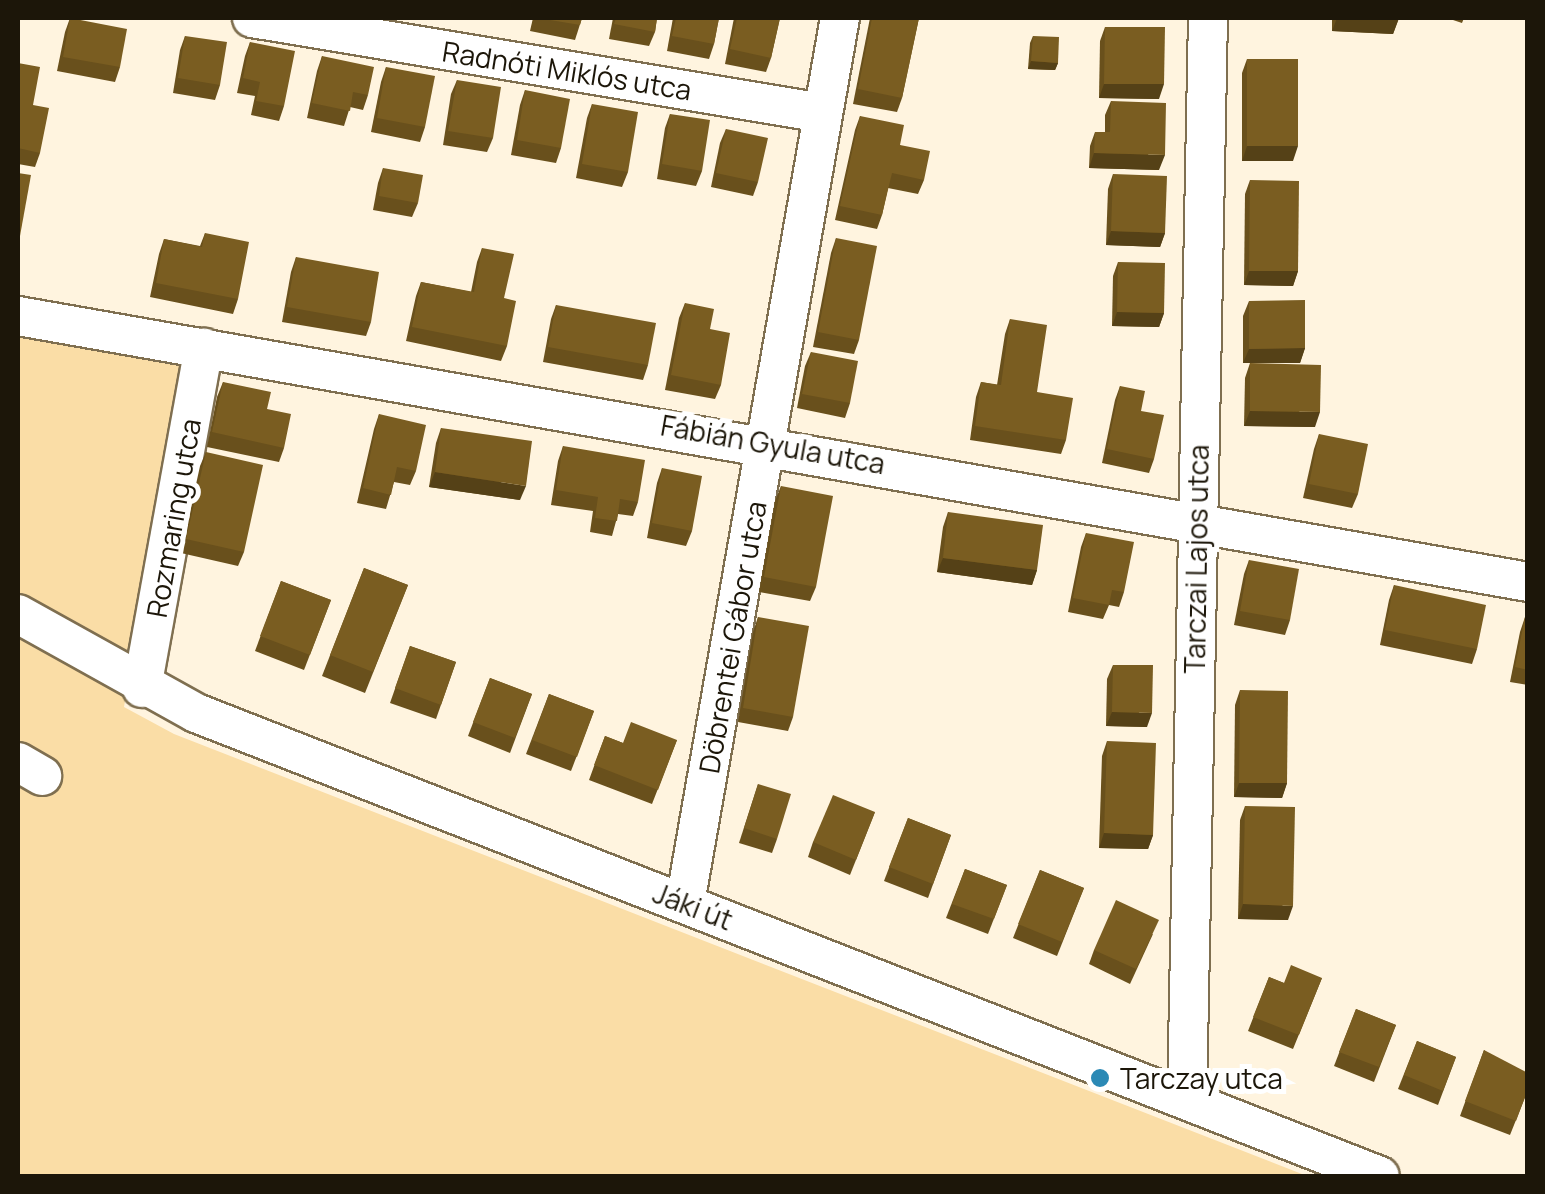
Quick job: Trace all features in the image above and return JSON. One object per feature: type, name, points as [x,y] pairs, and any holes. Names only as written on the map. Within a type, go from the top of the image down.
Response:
[{"type":"street","name":"Radnóti Miklós utca","points":[[252,18],[823,112]]},
{"type":"street","name":"Döbrentei Gábor utca","points":[[686,902],[840,18]]},
{"type":"street","name":"Tarczai Lajos utca","points":[[1187,1100],[1208,18]]},
{"type":"street","name":"Fábián Gyula utca","points":[[18,316],[766,441],[1528,582]]},
{"type":"street","name":"Rozmaring utca","points":[[142,688],[204,348]]},
{"type":"street","name":"Jáki út","points":[[18,614],[142,688],[1380,1176]]},
{"type":"shaded area","points":[[18,326],[187,345],[124,707],[174,734],[1307,1176],[18,1176]]},
{"type":"building","points":[[70,18],[127,29],[120,67],[63,57]]},
{"type":"building","points":[[538,18],[582,18],[580,25]]},
{"type":"building","points":[[616,18],[657,18],[655,32],[614,24]]},
{"type":"building","points":[[676,18],[719,18],[714,44],[672,36]]},
{"type":"building","points":[[737,18],[780,18],[771,58],[730,49]]},
{"type":"building","points":[[872,18],[919,18],[902,98],[858,89]]},
{"type":"building","points":[[1105,27],[1165,27],[1164,84],[1104,84]]},
{"type":"building","points":[[185,36],[227,42],[220,85],[178,78]]},
{"type":"building","points":[[1033,36],[1059,37],[1058,63],[1031,61]]},
{"type":"building","points":[[250,42],[295,51],[284,106],[256,101],[260,82],[243,78]]},
{"type":"building","points":[[322,56],[374,67],[368,95],[353,92],[350,111],[312,103]]},
{"type":"building","points":[[1247,59],[1298,59],[1298,146],[1247,146]]},
{"type":"building","points":[[18,63],[40,67],[33,105],[49,108],[40,153],[18,148]]},
{"type":"building","points":[[386,67],[435,76],[425,127],[377,118]]},
{"type":"building","points":[[457,80],[501,87],[493,138],[448,131]]},
{"type":"building","points":[[525,90],[570,99],[561,148],[517,140]]},
{"type":"building","points":[[1111,101],[1166,103],[1165,155],[1094,153],[1095,132],[1110,132]]},
{"type":"building","points":[[592,104],[638,112],[628,172],[582,164]]},
{"type":"building","points":[[670,114],[710,120],[702,171],[662,164]]},
{"type":"building","points":[[860,116],[904,125],[900,145],[930,151],[924,180],[892,173],[882,215],[840,206]]},
{"type":"building","points":[[726,129],[768,138],[758,182],[716,173]]},
{"type":"building","points":[[383,168],[423,175],[418,203],[379,196]]},
{"type":"building","points":[[18,173],[31,175],[18,247]]},
{"type":"building","points":[[1113,174],[1167,176],[1165,233],[1111,231]]},
{"type":"building","points":[[1250,180],[1299,181],[1298,271],[1249,271]]},
{"type":"building","points":[[205,233],[249,242],[238,299],[156,283],[164,239],[202,247]]},
{"type":"building","points":[[836,238],[877,246],[859,340],[818,332]]},
{"type":"building","points":[[482,248],[514,254],[504,298],[516,301],[507,346],[412,327],[421,282],[474,292]]},
{"type":"building","points":[[296,257],[379,272],[371,322],[287,307]]},
{"type":"building","points":[[1118,262],[1165,263],[1164,313],[1117,312]]},
{"type":"building","points":[[1305,300],[1305,348],[1249,349],[1249,301]]},
{"type":"building","points":[[685,303],[714,309],[710,329],[730,333],[721,385],[671,375]]},
{"type":"building","points":[[556,305],[656,323],[648,365],[548,347]]},
{"type":"building","points":[[1010,319],[1047,325],[1037,392],[1073,398],[1066,440],[975,426],[981,382],[1001,385]]},
{"type":"building","points":[[811,352],[858,361],[850,403],[802,394]]},
{"type":"building","points":[[1250,363],[1321,365],[1320,412],[1250,411]]},
{"type":"building","points":[[223,382],[271,392],[267,409],[291,414],[284,448],[212,432]]},
{"type":"building","points":[[1120,386],[1145,391],[1141,411],[1164,415],[1154,459],[1107,449]]},
{"type":"building","points":[[379,414],[426,425],[416,471],[397,467],[391,495],[363,488]]},
{"type":"building","points":[[441,428],[532,441],[526,486],[435,472]]},
{"type":"building","points":[[1319,434],[1368,444],[1358,494],[1309,484]]},
{"type":"building","points":[[563,446],[645,460],[638,502],[620,499],[617,521],[595,518],[598,497],[556,490]]},
{"type":"building","points":[[206,452],[263,465],[244,552],[186,539]]},
{"type":"building","points":[[662,468],[702,476],[692,531],[652,523]]},
{"type":"building","points":[[781,486],[833,496],[816,587],[764,577]]},
{"type":"building","points":[[948,512],[1043,525],[1037,570],[943,558]]},
{"type":"building","points":[[1086,533],[1134,542],[1124,592],[1112,590],[1109,605],[1073,598]]},
{"type":"building","points":[[1249,560],[1299,569],[1290,620],[1240,611]]},
{"type":"building","points":[[364,568],[408,585],[373,672],[330,655]]},
{"type":"building","points":[[281,581],[331,600],[310,655],[260,636]]},
{"type":"building","points":[[1394,585],[1486,605],[1477,649],[1385,630]]},
{"type":"building","points":[[758,617],[809,626],[793,717],[743,708]]},
{"type":"building","points":[[1525,617],[1528,618],[1528,670],[1515,667]]},
{"type":"building","points":[[410,646],[456,662],[441,705],[395,688]]},
{"type":"building","points":[[1113,665],[1153,665],[1152,713],[1112,712]]},
{"type":"building","points":[[490,678],[532,694],[515,738],[473,722]]},
{"type":"building","points":[[1240,690],[1288,691],[1287,783],[1239,783]]},
{"type":"building","points":[[549,694],[594,711],[577,757],[532,740]]},
{"type":"building","points":[[631,722],[677,740],[658,790],[594,765],[605,736],[623,743]]},
{"type":"building","points":[[1107,741],[1156,743],[1153,835],[1104,833]]},
{"type":"building","points":[[758,784],[791,794],[777,839],[744,828]]},
{"type":"building","points":[[833,795],[875,812],[856,860],[813,842]]},
{"type":"building","points":[[1245,806],[1295,807],[1293,906],[1243,904]]},
{"type":"building","points":[[908,818],[951,835],[933,884],[889,867]]},
{"type":"building","points":[[965,869],[1007,885],[994,919],[952,904]]},
{"type":"building","points":[[1040,870],[1084,888],[1062,942],[1018,924]]},
{"type":"building","points":[[1116,900],[1159,920],[1136,969],[1094,950]]},
{"type":"building","points":[[1291,965],[1322,978],[1299,1035],[1253,1017],[1269,977],[1284,983]]},
{"type":"building","points":[[1356,1009],[1396,1025],[1379,1067],[1339,1052]]},
{"type":"building","points":[[1417,1041],[1456,1057],[1443,1091],[1404,1075]]},
{"type":"building","points":[[1484,1050],[1528,1073],[1528,1089],[1516,1121],[1465,1101]]},
{"type":"place","name":"Tarczay utca","points":[[1100,1078]]}]
